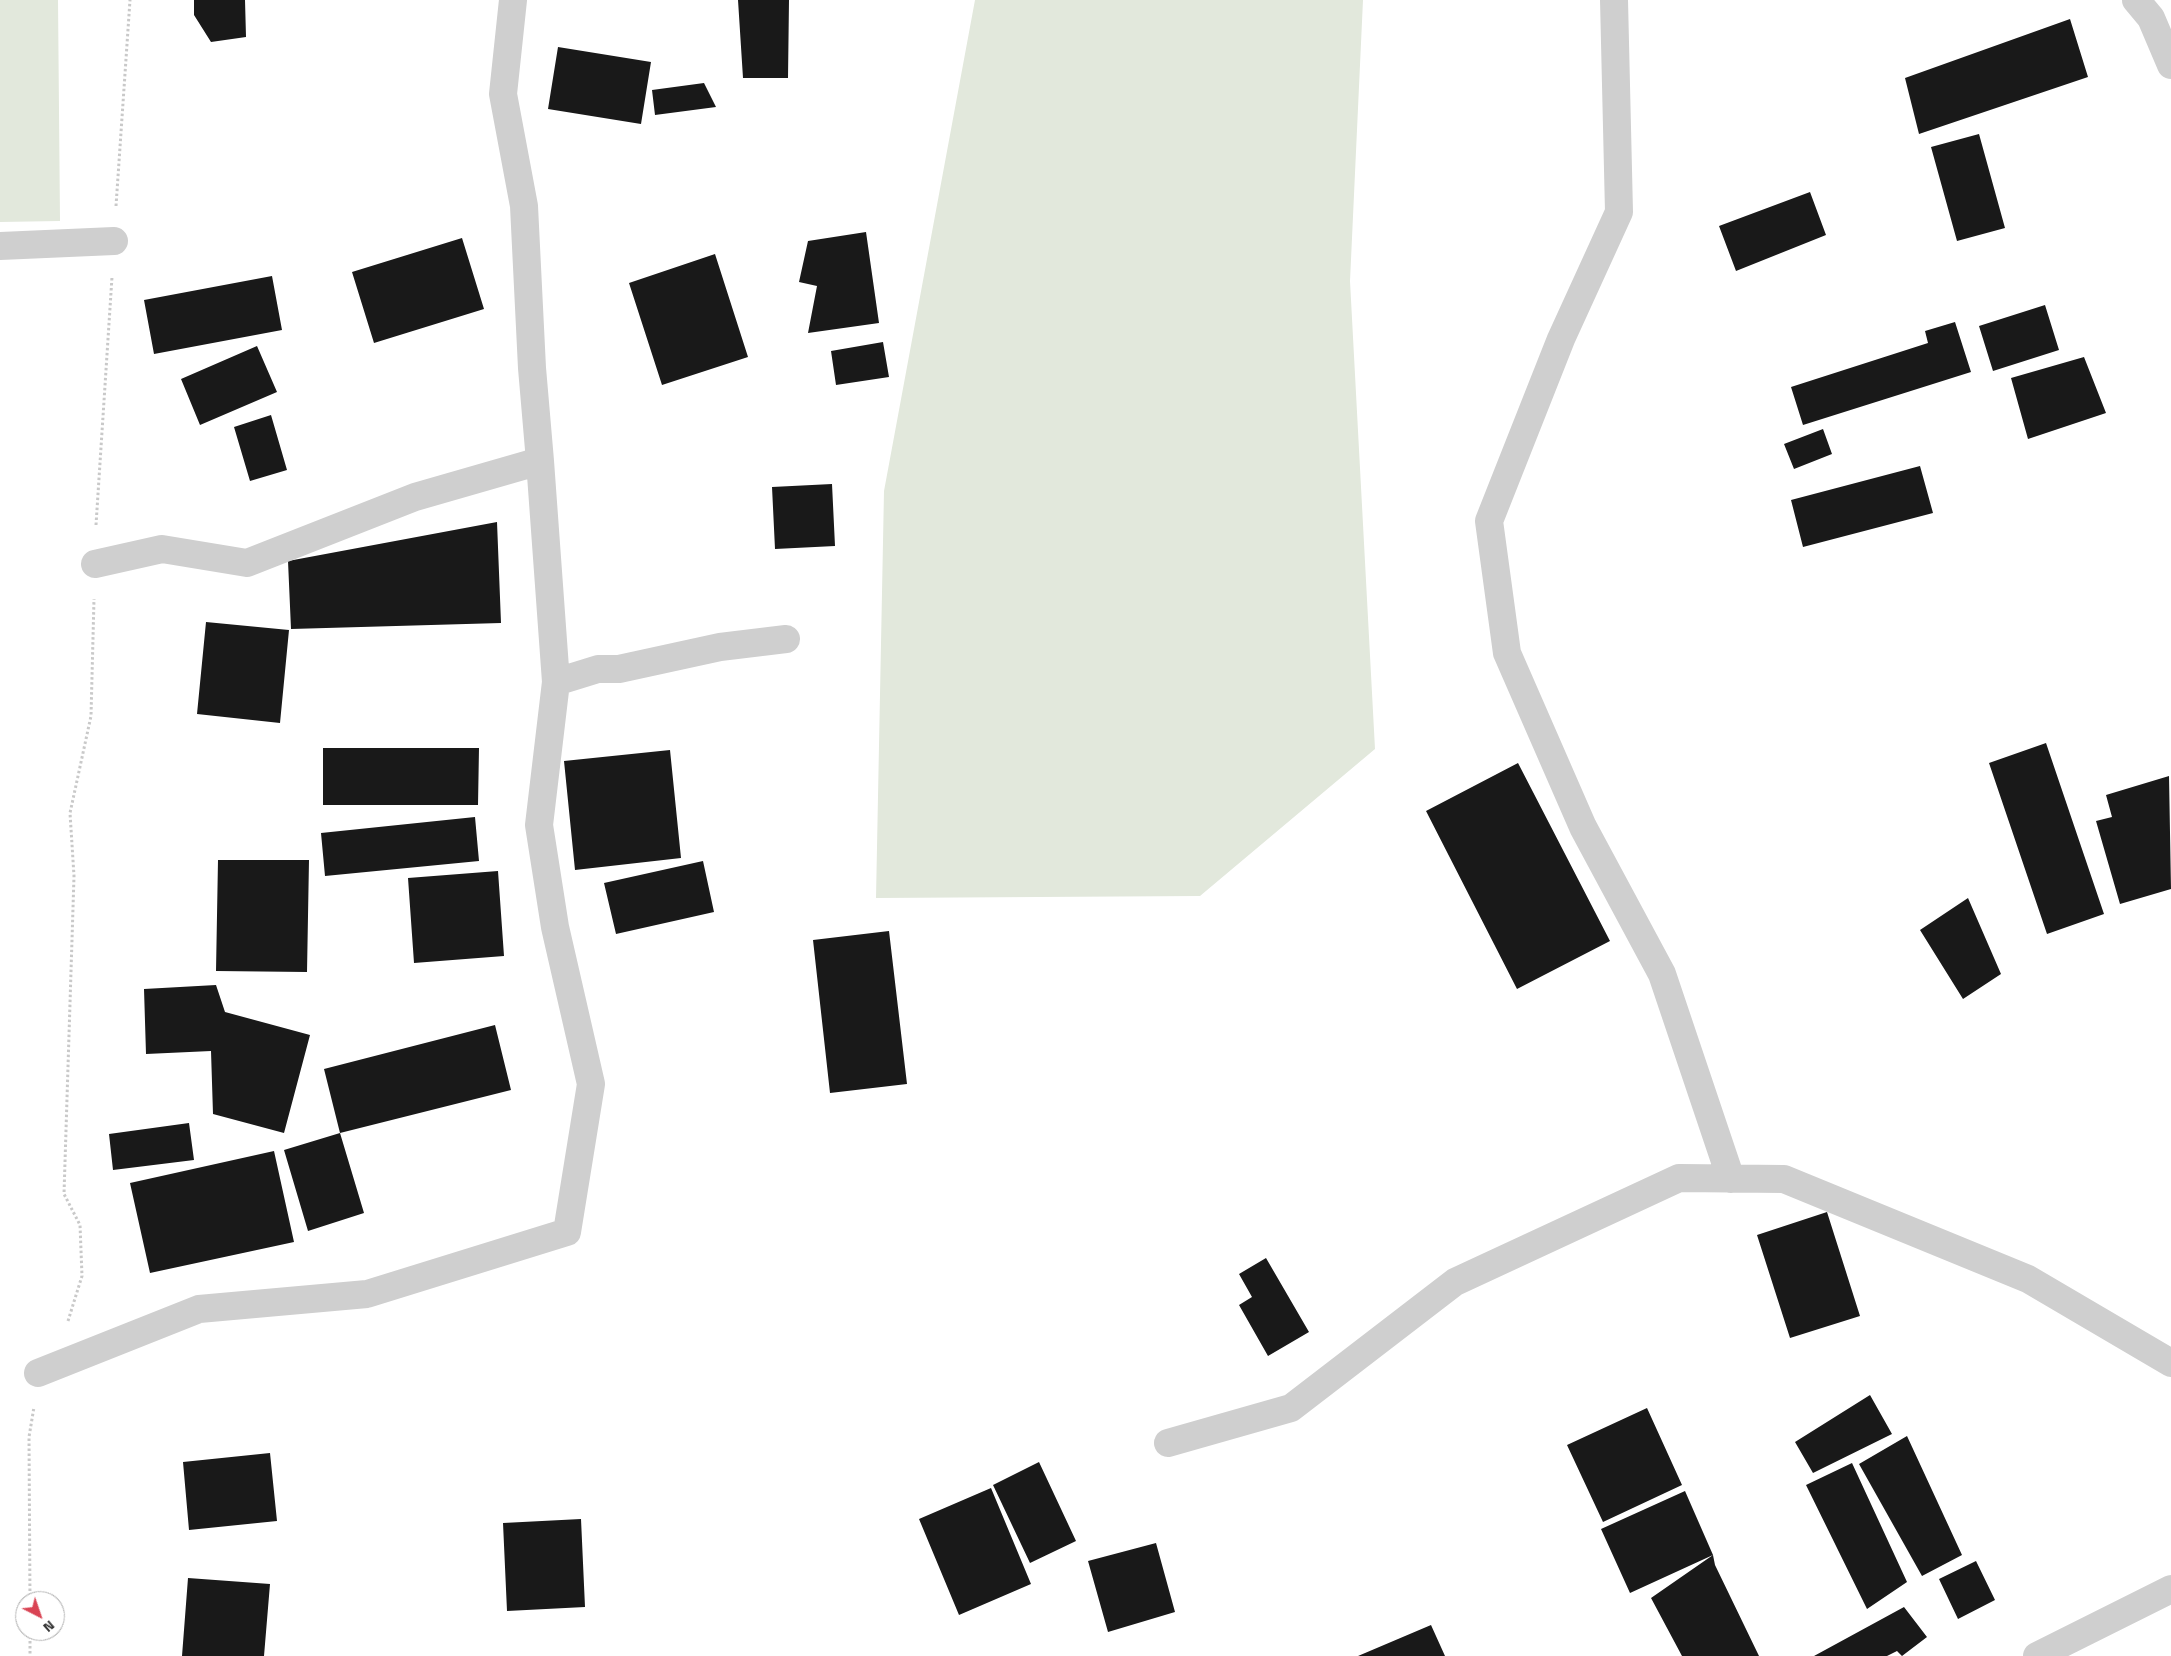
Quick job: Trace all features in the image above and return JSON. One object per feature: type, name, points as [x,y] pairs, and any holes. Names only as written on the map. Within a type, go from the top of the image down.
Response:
[{"type":"street","points":[[38,1373],[199,1309],[367,1294],[567,1232],[591,1084],[555,927],[539,825],[556,682],[532,368],[524,206],[503,94],[513,0]]},
{"type":"street","points":[[1614,0],[1619,212],[1560,339],[1489,521],[1508,653],[1583,827],[1662,974],[1731,1179]]},
{"type":"street","points":[[2136,0],[2151,18],[2171,65]]},
{"type":"street","points":[[0,246],[114,242]]},
{"type":"street","points":[[95,564],[162,549],[247,563],[415,497],[540,461]]},
{"type":"street","points":[[556,682],[598,669],[619,669],[720,648],[786,639]]},
{"type":"street","points":[[1168,1443],[1291,1408],[1455,1282],[1679,1178],[1784,1179],[2028,1279],[2171,1363]]},
{"type":"street","points":[[2037,1656],[2171,1589]]},
{"type":"path","points":[[66,1325],[71,1317],[82,1276],[80,1225],[64,1194],[74,876],[70,813],[91,716],[97,507],[130,0]]},
{"type":"path","points":[[30,1591],[29,1437],[38,1373]]},
{"type":"path","points":[[30,1641],[30,1656]]},
{"type":"shaded area","points":[[0,0],[58,0],[60,221],[0,222]]},
{"type":"shaded area","points":[[975,0],[1363,0],[1350,281],[1375,749],[1200,896],[876,898],[884,491]]},
{"type":"building","points":[[194,0],[245,0],[246,37],[211,42],[194,15]]},
{"type":"building","points":[[738,0],[789,0],[788,78],[743,78]]},
{"type":"building","points":[[2070,19],[2088,77],[1919,134],[1905,78]]},
{"type":"building","points":[[558,47],[651,62],[641,124],[548,109]]},
{"type":"building","points":[[704,83],[716,107],[655,115],[652,90]]},
{"type":"building","points":[[1979,134],[2005,228],[1957,241],[1931,147]]},
{"type":"building","points":[[1810,192],[1826,235],[1736,271],[1719,226]]},
{"type":"building","points":[[866,232],[879,323],[808,333],[817,286],[799,282],[808,241]]},
{"type":"building","points":[[462,238],[484,309],[374,343],[352,272]]},
{"type":"building","points":[[715,254],[748,357],[662,385],[629,283]]},
{"type":"building","points":[[272,276],[282,330],[154,354],[144,300]]},
{"type":"building","points":[[2045,305],[2059,350],[1993,371],[1979,326]]},
{"type":"building","points":[[1955,322],[1971,372],[1803,425],[1791,387],[1928,343],[1925,331]]},
{"type":"building","points":[[883,342],[889,377],[836,385],[831,351]]},
{"type":"building","points":[[257,346],[277,392],[200,425],[181,379]]},
{"type":"building","points":[[2084,357],[2106,413],[2028,439],[2011,378]]},
{"type":"building","points":[[271,415],[287,470],[250,481],[234,427]]},
{"type":"building","points":[[1823,429],[1832,454],[1794,469],[1784,444]]},
{"type":"building","points":[[1920,466],[1933,513],[1803,547],[1791,500]]},
{"type":"building","points":[[832,484],[835,546],[775,549],[772,487]]},
{"type":"building","points":[[497,522],[501,623],[291,629],[288,561]]},
{"type":"building","points":[[206,622],[289,630],[280,723],[197,714]]},
{"type":"building","points":[[2046,743],[2104,914],[2047,934],[1989,763]]},
{"type":"building","points":[[323,748],[479,748],[478,805],[323,805]]},
{"type":"building","points":[[670,750],[681,858],[575,870],[564,761]]},
{"type":"building","points":[[1518,763],[1610,941],[1517,989],[1426,811]]},
{"type":"building","points":[[2169,776],[2171,889],[2120,904],[2096,821],[2112,817],[2106,795]]},
{"type":"building","points":[[475,817],[479,861],[325,876],[321,833]]},
{"type":"building","points":[[218,860],[309,860],[307,972],[216,971]]},
{"type":"building","points":[[703,861],[714,912],[616,934],[604,883]]},
{"type":"building","points":[[498,871],[504,956],[414,963],[408,878]]},
{"type":"building","points":[[1968,898],[2001,974],[1963,999],[1920,930]]},
{"type":"building","points":[[889,931],[907,1084],[830,1093],[813,940]]},
{"type":"building","points":[[216,985],[225,1012],[310,1035],[284,1133],[213,1114],[211,1051],[146,1054],[144,989]]},
{"type":"building","points":[[495,1025],[511,1090],[340,1133],[324,1069]]},
{"type":"building","points":[[189,1123],[194,1160],[113,1170],[109,1134]]},
{"type":"building","points":[[340,1133],[364,1213],[308,1231],[284,1150]]},
{"type":"building","points":[[274,1151],[294,1242],[150,1273],[130,1183]]},
{"type":"building","points":[[1827,1212],[1860,1316],[1790,1338],[1757,1235]]},
{"type":"building","points":[[1266,1258],[1309,1332],[1268,1356],[1239,1305],[1252,1297],[1239,1274]]},
{"type":"building","points":[[1870,1395],[1892,1434],[1813,1473],[1795,1442]]},
{"type":"building","points":[[1647,1408],[1682,1485],[1603,1522],[1567,1445]]},
{"type":"building","points":[[1907,1436],[1962,1555],[1922,1576],[1859,1464]]},
{"type":"building","points":[[270,1453],[277,1521],[189,1530],[183,1462]]},
{"type":"building","points":[[1039,1462],[1076,1541],[1030,1563],[993,1485]]},
{"type":"building","points":[[1852,1463],[1907,1582],[1867,1609],[1806,1485]]},
{"type":"building","points":[[991,1488],[1031,1584],[959,1615],[919,1519]]},
{"type":"building","points":[[1685,1491],[1713,1555],[1630,1593],[1601,1529]]},
{"type":"building","points":[[581,1519],[585,1607],[507,1611],[503,1523]]},
{"type":"building","points":[[1156,1543],[1175,1612],[1108,1632],[1088,1561]]},
{"type":"building","points":[[1713,1555],[1715,1565],[1759,1656],[1682,1656],[1651,1598]]},
{"type":"building","points":[[1976,1561],[1995,1600],[1958,1619],[1939,1579]]},
{"type":"building","points":[[188,1578],[270,1584],[264,1656],[182,1656]]},
{"type":"building","points":[[1904,1607],[1927,1637],[1902,1656],[1897,1651],[1887,1656],[1814,1656]]},
{"type":"building","points":[[1431,1625],[1445,1656],[1358,1656]]}]
